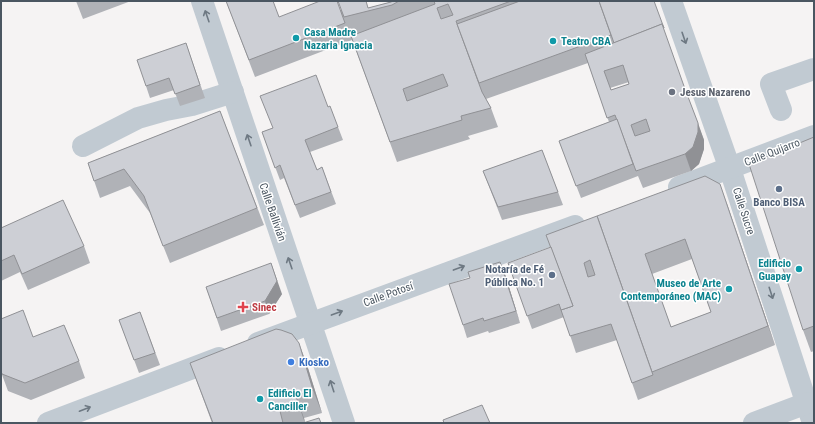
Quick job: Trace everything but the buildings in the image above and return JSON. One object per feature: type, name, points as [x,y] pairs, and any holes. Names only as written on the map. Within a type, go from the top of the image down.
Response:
[{"type":"street","name":"Calle Ballivián","points":[[202,1],[344,423]]},
{"type":"street","name":"Calle Sucre","points":[[671,1],[730,169],[810,413]]},
{"type":"street","points":[[781,110],[771,84],[814,69]]},
{"type":"street","points":[[82,146],[138,118],[166,110],[192,106],[233,92]]},
{"type":"street","name":"Calle Quijarro","points":[[730,169],[814,136]]},
{"type":"street","points":[[662,193],[730,169]]},
{"type":"street","name":"Calle Potosí","points":[[48,423],[311,322],[595,218]]},
{"type":"street","points":[[754,423],[810,413]]},
{"type":"place","name":"Casa Madre Nazaria Ignacia","points":[[296,38]]},
{"type":"place","name":"Teatro CBA","points":[[553,41]]},
{"type":"place","name":"Jesus Nazareno","points":[[672,92]]},
{"type":"place","name":"Banco BISA","points":[[779,189]]},
{"type":"place","name":"Edificio Guapay","points":[[799,269]]},
{"type":"place","name":"Notaría de Fé Pública No. 1","points":[[552,275]]},
{"type":"place","name":"Museo de Arte Contemporáneo (MAC)","points":[[729,289]]},
{"type":"place","name":"Sinec","points":[[243,307]]},
{"type":"place","name":"Kiosko","points":[[291,362]]},
{"type":"place","name":"Edificio El Canciller","points":[[260,399]]}]
